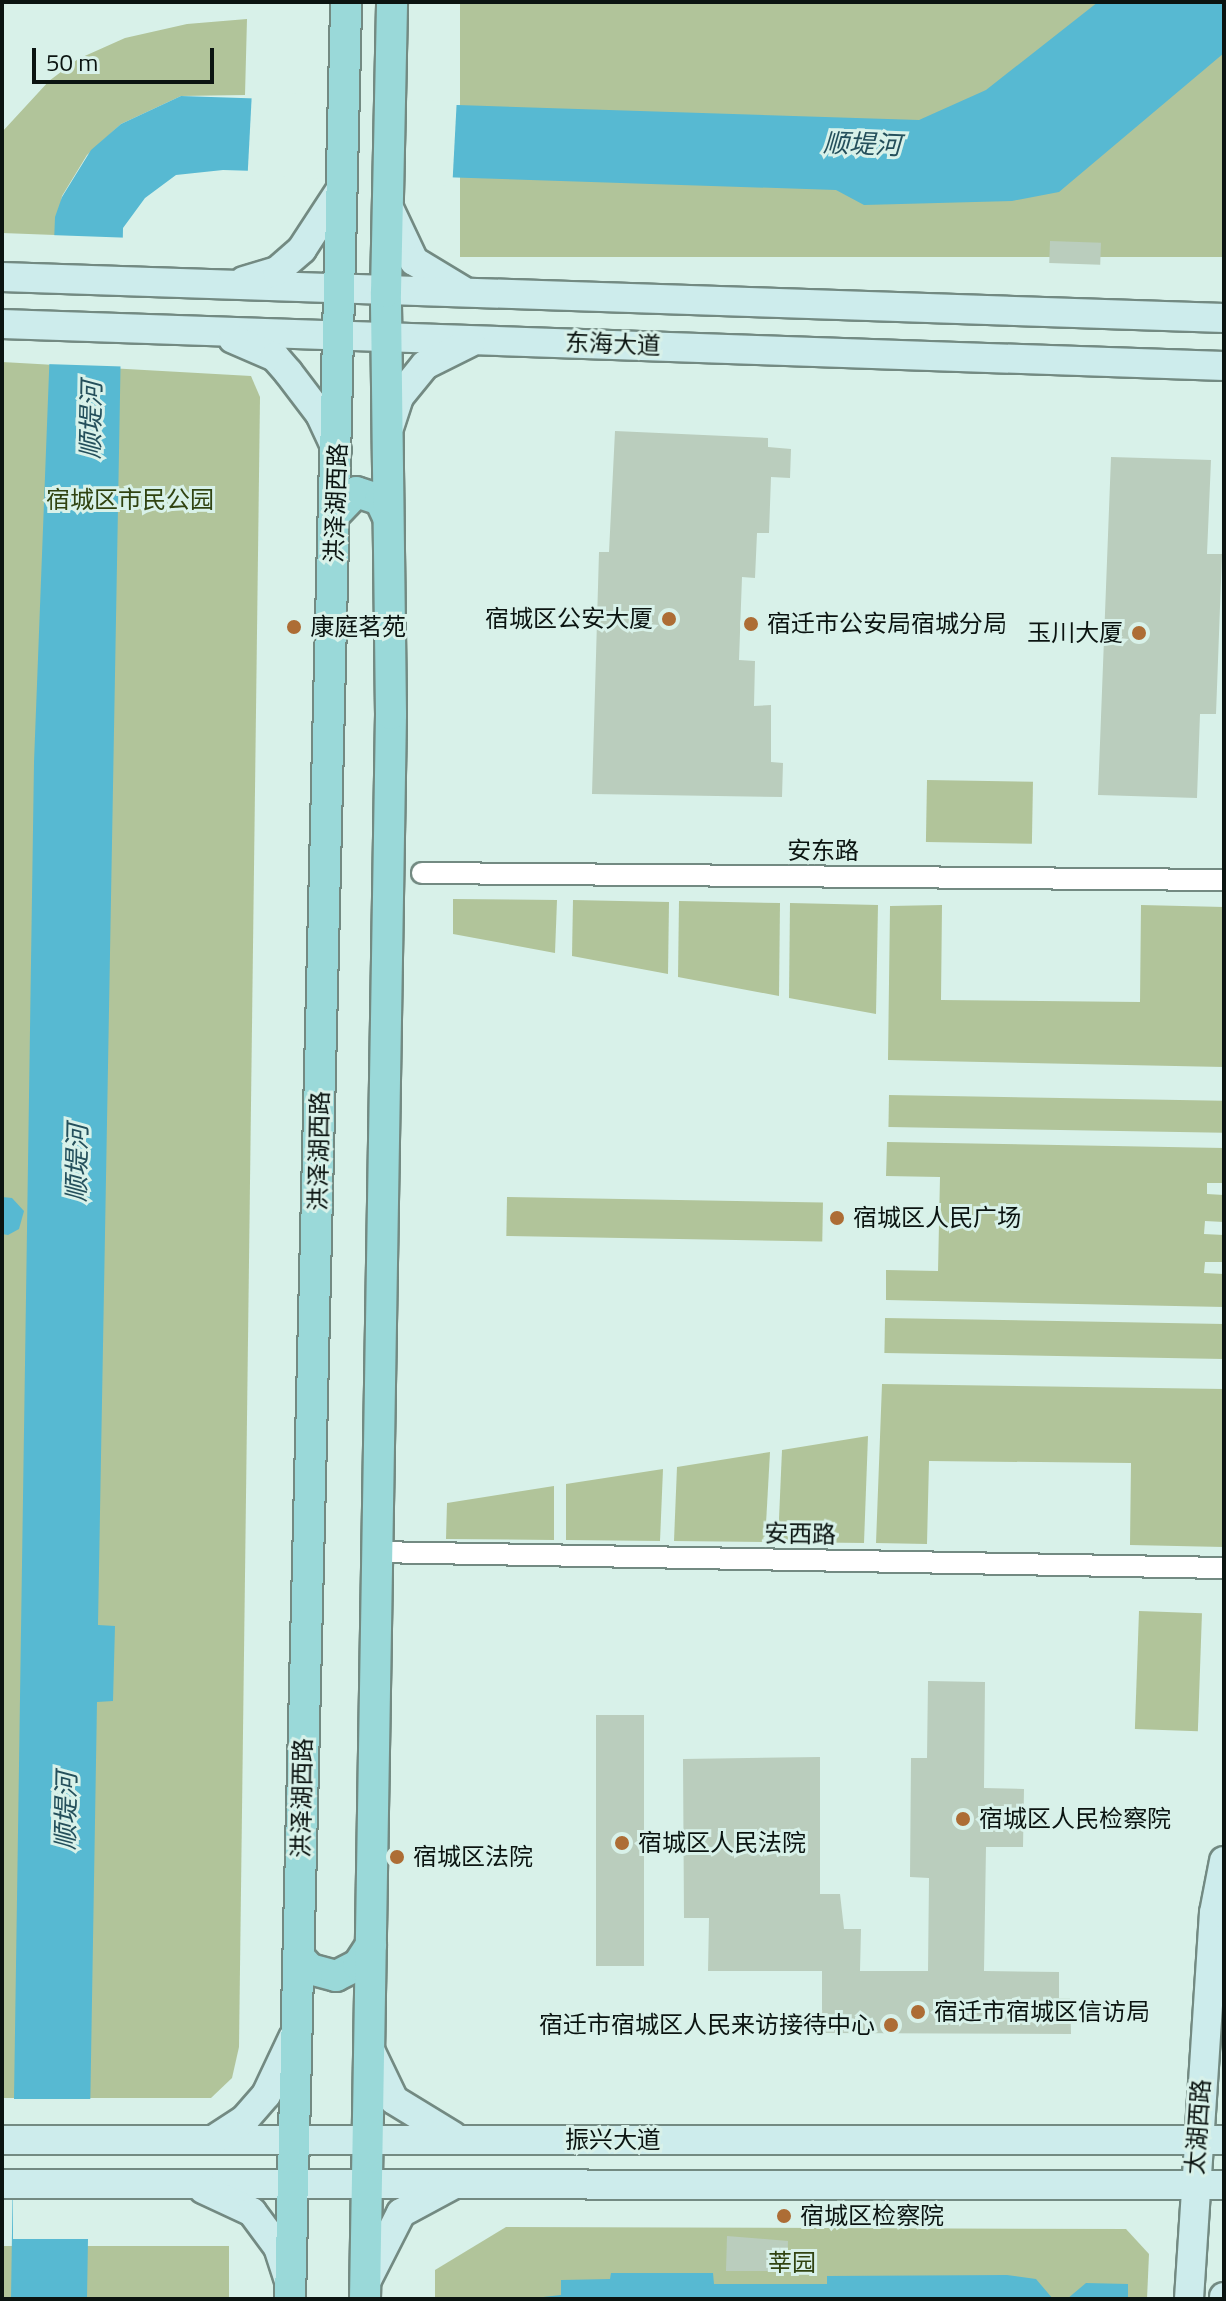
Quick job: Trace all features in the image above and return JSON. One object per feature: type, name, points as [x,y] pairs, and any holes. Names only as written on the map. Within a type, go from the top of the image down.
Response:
[{"type":"main road","name":"洪泽湖西路","points":[[290,2292],[342,291],[346,2]]},
{"type":"main road","name":"洪泽湖西路","points":[[365,2292],[391,714],[386,292],[392,2]]},
{"type":"main road","points":[[344,132],[351,147],[373,153],[389,132]]},
{"type":"main road","points":[[336,513],[356,492],[380,500],[388,517]]},
{"type":"main road","points":[[298,1956],[310,1969],[336,1976],[358,1965],[371,1945]]},
{"type":"street","points":[[204,287],[277,271],[320,229],[343,186]]},
{"type":"street","points":[[388,206],[414,261],[425,272],[474,295]]},
{"type":"street","name":"东海大道","points":[[4,277],[204,287],[1224,318]]},
{"type":"street","name":"东海大道","points":[[2,324],[1224,366]]},
{"type":"street","points":[[196,331],[275,357],[320,414],[337,450]]},
{"type":"street","points":[[387,434],[399,397],[416,374],[477,340]]},
{"type":"street","name":"安东路","points":[[422,873],[1224,880]]},
{"type":"street","name":"安西路","points":[[375,1552],[1224,1568]]},
{"type":"street","name":"太湖西路","points":[[1189,2299],[1193,2185],[1210,2140],[1214,1913],[1224,1861]]},
{"type":"street","points":[[212,2140],[245,2119],[266,2095],[296,2029]]},
{"type":"street","points":[[369,2049],[385,2086],[403,2109],[461,2140]]},
{"type":"street","name":"振兴大道","points":[[2,2140],[1210,2140]]},
{"type":"street","points":[[155,2140],[164,2160],[155,2184]]},
{"type":"street","points":[[532,2183],[523,2161],[534,2140]]},
{"type":"street","points":[[1015,2184],[1033,2177],[1039,2166],[1031,2148],[1019,2140]]},
{"type":"street","points":[[187,2183],[252,2212],[278,2247],[290,2292]]},
{"type":"street","points":[[365,2292],[401,2213],[461,2183]]},
{"type":"street","name":"振兴大道","points":[[2,2184],[1224,2185]]},
{"type":"green space","points":[[460,2],[1224,2],[1224,257],[460,257]]},
{"type":"green space","points":[[247,19],[245,95],[181,96],[121,124],[87,155],[62,196],[55,235],[2,233],[2,132],[49,81],[78,59],[125,38],[187,24]]},
{"type":"green space","name":"宿城区市民公园","points":[[2,362],[251,376],[260,397],[239,2047],[232,2078],[211,2098],[2,2098]]},
{"type":"green space","points":[[927,780],[1033,782],[1032,844],[926,842]]},
{"type":"green space","points":[[453,899],[557,900],[555,953],[453,934]]},
{"type":"green space","points":[[573,900],[669,902],[668,974],[572,956]]},
{"type":"green space","points":[[679,901],[780,903],[779,996],[678,977]]},
{"type":"green space","points":[[790,903],[878,905],[876,1014],[789,998]]},
{"type":"green space","points":[[942,905],[941,1000],[1140,1002],[1141,905],[1224,907],[1224,1067],[888,1060],[890,906]]},
{"type":"green space","points":[[889,1095],[1224,1101],[1223,1133],[888,1127]]},
{"type":"green space","points":[[887,1142],[1224,1148],[1224,1183],[1207,1183],[1207,1194],[1224,1195],[1224,1222],[1205,1221],[1204,1234],[1224,1235],[1224,1262],[1205,1262],[1204,1273],[1224,1274],[1224,1307],[886,1300],[886,1270],[938,1271],[940,1177],[886,1176]]},
{"type":"green space","points":[[507,1197],[823,1203],[822,1242],[506,1236]]},
{"type":"green space","points":[[885,1318],[1224,1324],[1223,1359],[884,1353]]},
{"type":"green space","points":[[882,1384],[1224,1389],[1224,1547],[1130,1545],[1131,1463],[929,1461],[927,1544],[876,1543]]},
{"type":"green space","points":[[868,1436],[864,1543],[778,1542],[782,1450]]},
{"type":"green space","points":[[770,1452],[765,1542],[674,1541],[677,1467]]},
{"type":"green space","points":[[663,1469],[660,1541],[566,1540],[566,1484]]},
{"type":"green space","points":[[554,1486],[554,1540],[446,1539],[447,1503]]},
{"type":"green space","points":[[1139,1611],[1202,1613],[1198,1731],[1135,1729]]},
{"type":"green space","name":"莘园","points":[[506,2227],[1126,2229],[1149,2254],[1147,2299],[435,2299],[435,2270]]},
{"type":"green space","points":[[2,2246],[229,2246],[229,2299],[2,2299]]},
{"type":"water","name":"顺堤河","points":[[1098,2],[1224,2],[1224,53],[1059,192],[1012,201],[864,205],[836,190],[223,170],[176,175],[145,198],[123,228],[98,1625],[115,1626],[113,1701],[97,1702],[87,2299],[11,2299],[34,762],[55,217],[62,197],[91,150],[121,124],[181,96],[919,120],[986,90]]},
{"type":"water","points":[[2,1197],[12,1198],[24,1211],[19,1229],[8,1235],[2,1234]]},
{"type":"water","points":[[611,2273],[713,2273],[714,2284],[827,2284],[827,2276],[1007,2275],[1036,2279],[1053,2299],[526,2299],[561,2295],[561,2280],[610,2279]]},
{"type":"water","points":[[1086,2283],[1128,2284],[1128,2299],[1067,2299]]},
{"type":"pier","points":[[252,91],[457,102],[452,186],[248,175]]},
{"type":"pier","points":[[50,235],[127,238],[122,367],[45,364]]},
{"type":"pier","points":[[13,2099],[94,2099],[94,2239],[13,2239]]},
{"type":"building","points":[[1050,241],[1101,243],[1100,265],[1049,263]]},
{"type":"building","points":[[615,431],[768,438],[768,447],[791,449],[790,478],[771,477],[769,533],[757,533],[755,578],[742,577],[739,660],[755,661],[754,706],[771,705],[771,762],[783,763],[782,797],[592,794],[599,552],[609,552]]},
{"type":"building","points":[[1111,457],[1211,460],[1207,554],[1222,554],[1216,714],[1200,714],[1197,798],[1098,795]]},
{"type":"building","points":[[928,1681],[985,1682],[984,1788],[1024,1789],[1023,1847],[986,1847],[984,1971],[1059,1972],[1059,1998],[1070,1998],[1071,2034],[822,2033],[822,1971],[708,1971],[709,1918],[684,1918],[683,1759],[820,1757],[820,1894],[840,1894],[844,1929],[861,1929],[860,1971],[928,1971],[929,1878],[910,1877],[911,1758],[927,1758]]},
{"type":"building","points":[[596,1715],[644,1715],[644,1966],[596,1966]]},
{"type":"building","points":[[727,2236],[788,2241],[787,2271],[726,2271]]},
{"type":"place","name":"宿城区公安大厦","points":[[669,619]]},
{"type":"place","name":"宿迁市公安局宿城分局","points":[[751,624]]},
{"type":"place","name":"康庭茗苑","points":[[294,627]]},
{"type":"place","name":"玉川大厦","points":[[1139,633]]},
{"type":"place","name":"宿城区人民广场","points":[[837,1218]]},
{"type":"place","name":"宿城区人民检察院","points":[[963,1819]]},
{"type":"place","name":"宿城区人民法院","points":[[622,1843]]},
{"type":"place","name":"宿城区法院","points":[[397,1857]]},
{"type":"place","name":"宿迁市宿城区信访局","points":[[918,2012]]},
{"type":"place","name":"宿迁市宿城区人民来访接待中心","points":[[891,2025]]},
{"type":"place","name":"宿城区检察院","points":[[784,2216]]}]
